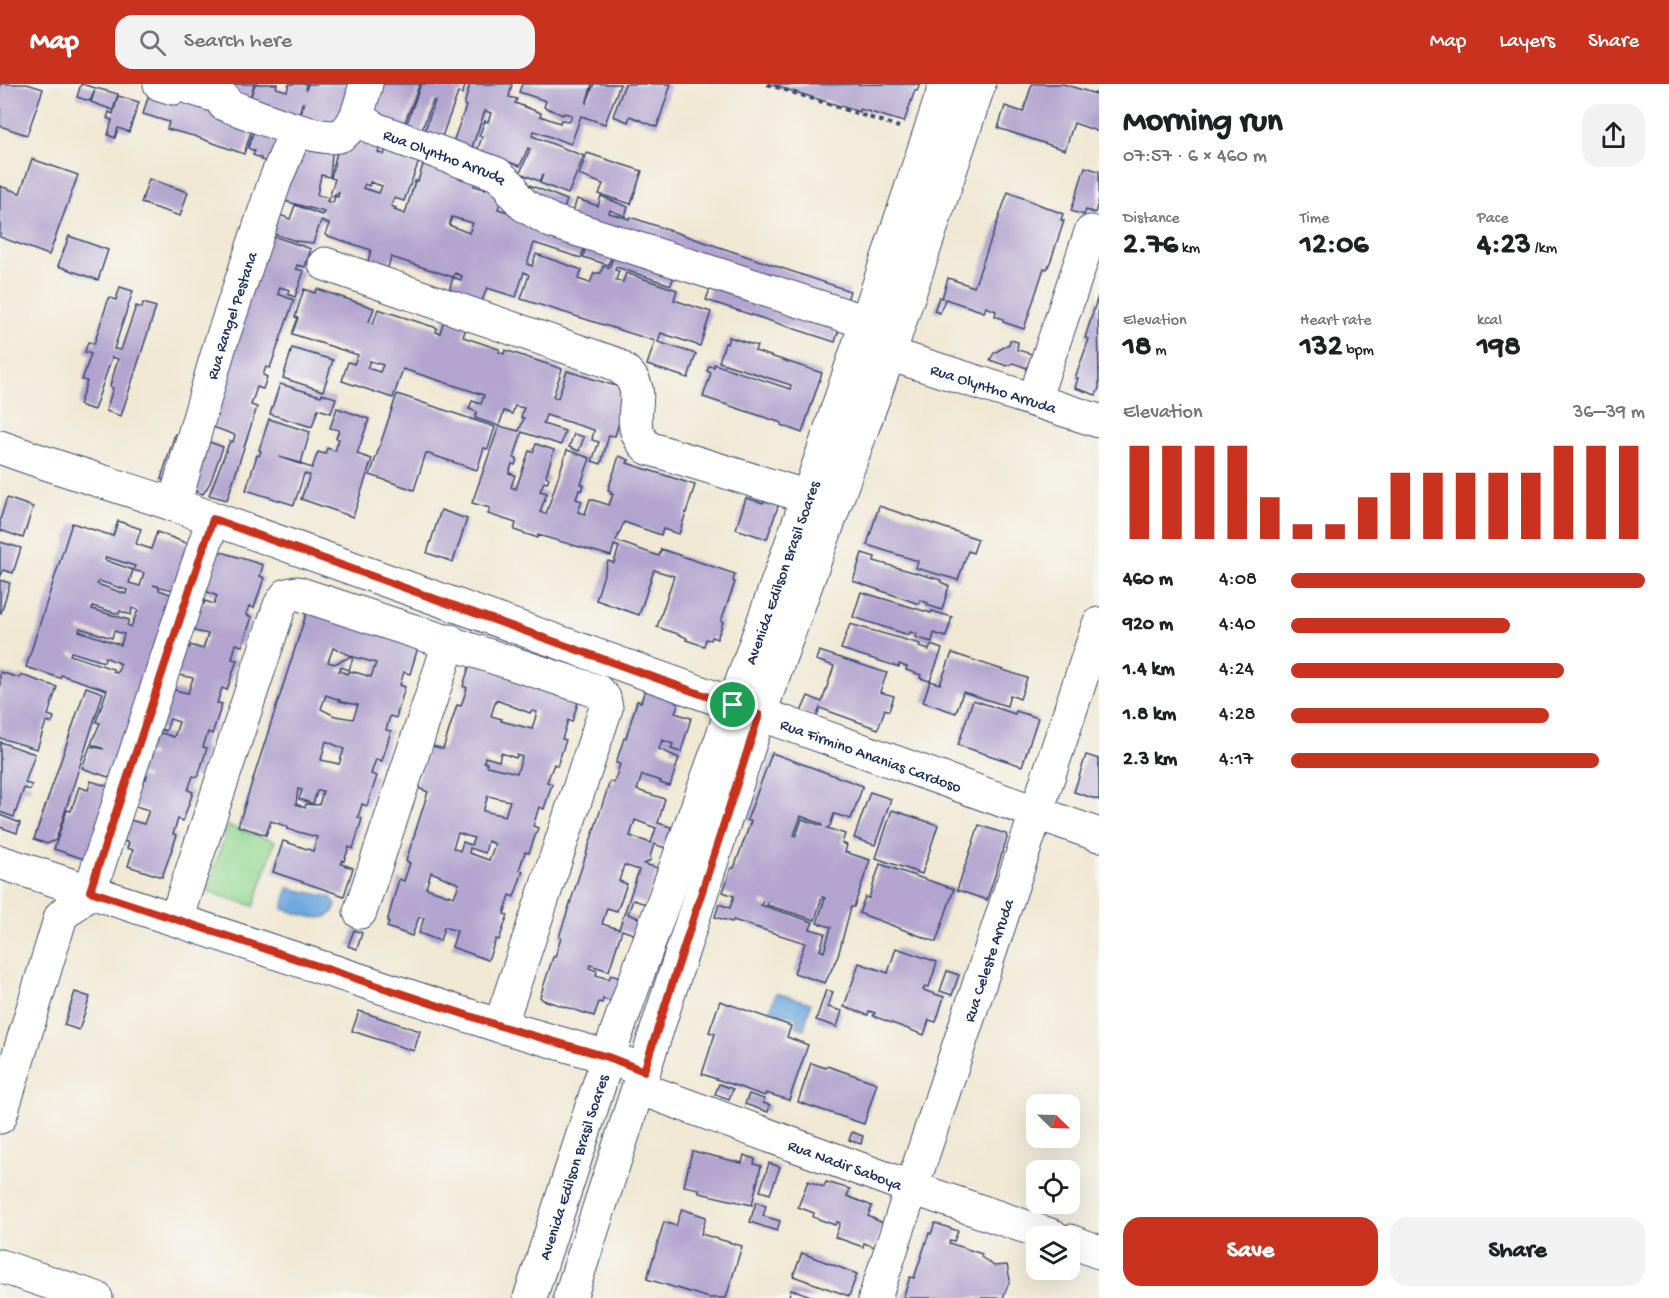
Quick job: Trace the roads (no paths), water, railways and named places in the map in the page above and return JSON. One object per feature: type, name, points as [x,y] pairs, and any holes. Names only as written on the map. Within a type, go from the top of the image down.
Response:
[{"type":"street","points":[[152,85],[173,88],[178,84],[223,98],[224,104],[296,130],[332,138],[342,135],[356,117],[366,84]]},
{"type":"street","name":"Avenida Edilson Brasil Soares","points":[[570,1298],[642,1079],[808,497],[946,84]]},
{"type":"street","name":"Avenida Edilson Brasil Soares","points":[[530,1298],[608,1057],[889,354],[979,84]]},
{"type":"street","name":"Rua Olyntho Arruda","points":[[356,117],[375,129],[497,174],[511,186],[514,194],[524,205],[551,221],[866,322]]},
{"type":"street","name":"Rua Rangel Pestana","points":[[174,505],[220,345],[275,181],[296,130]]},
{"type":"street","points":[[1034,400],[1091,231]]},
{"type":"street","points":[[325,264],[613,363],[632,378],[636,388],[635,427],[639,439],[648,447],[808,497]]},
{"type":"street","name":"Rua Olyntho Arruda","points":[[889,354],[1099,421]]},
{"type":"street","name":"Rua Firmino Ananias Cardoso","points":[[0,447],[63,470],[174,505],[1099,835]]},
{"type":"street","points":[[0,1117],[61,916],[90,891],[213,519]]},
{"type":"street","points":[[176,919],[280,605],[287,595],[297,593],[450,641],[597,691],[604,698],[606,708],[500,1026]]},
{"type":"street","name":"Rua Celeste Arruda","points":[[875,1298],[1099,624]]},
{"type":"street","points":[[360,912],[450,641]]},
{"type":"street","name":"Rua Nadir Saboya","points":[[0,862],[500,1026],[608,1057],[642,1079],[912,1188],[1026,1227]]},
{"type":"street","points":[[1080,1245],[1099,1251]]},
{"type":"street","points":[[0,1266],[96,1298]]},
{"type":"water","points":[[288,888],[330,897],[336,904],[333,912],[322,918],[283,909]]},
{"type":"water","points":[[776,993],[811,1003],[804,1029],[796,1026],[798,1018],[770,1010]]}]
